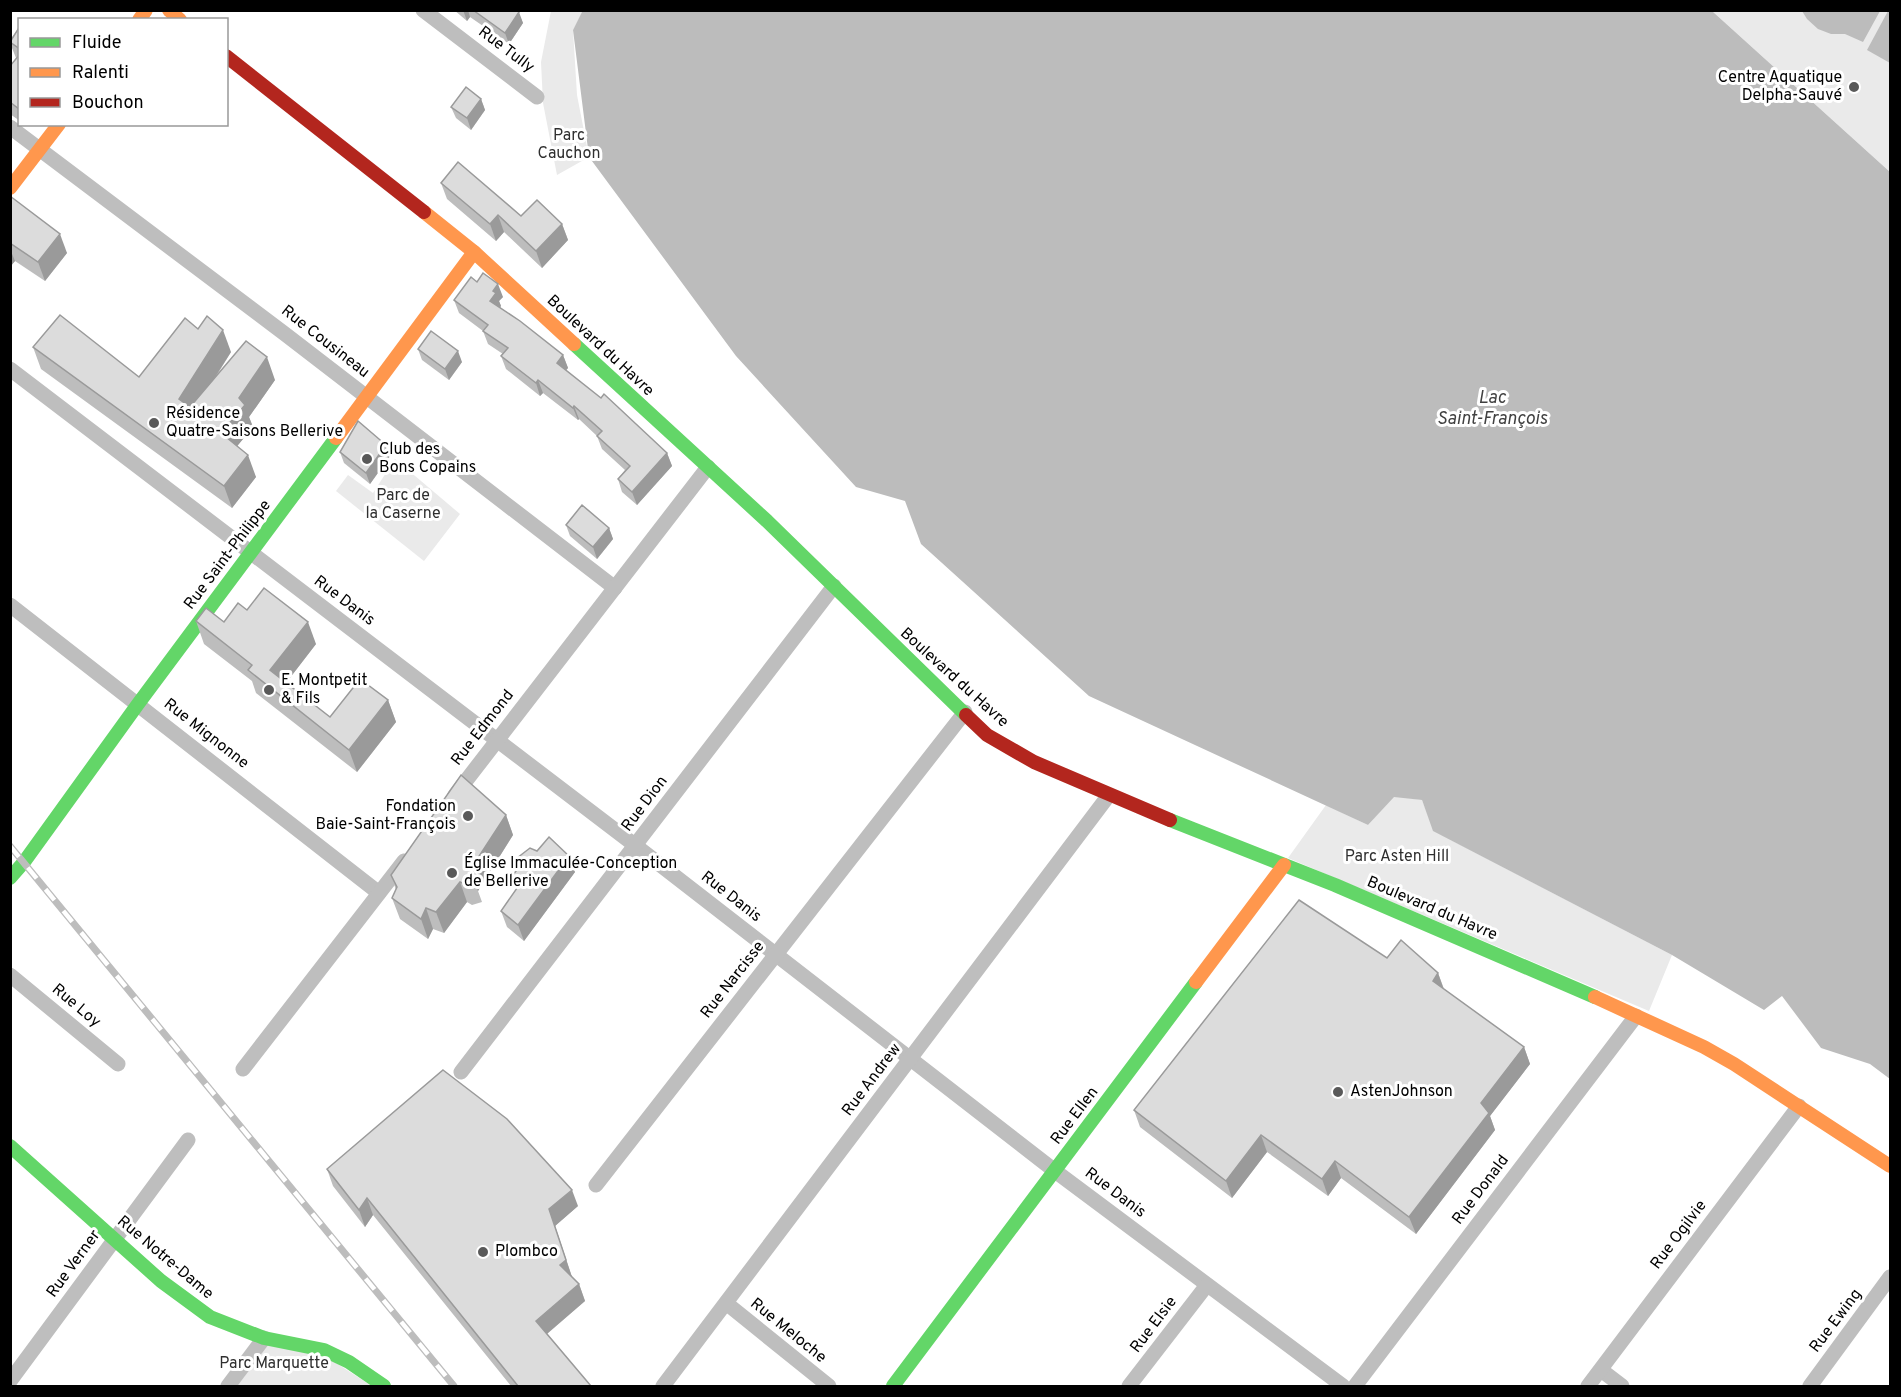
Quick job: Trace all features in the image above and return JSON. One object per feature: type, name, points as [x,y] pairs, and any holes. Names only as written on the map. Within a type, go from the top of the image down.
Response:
[{"type":"street","name":"Rue Tully","points":[[423,10],[537,97]]},
{"type":"street","name":"Boulevard du Havre","points":[[228,58],[474,252],[708,467],[987,735],[1034,762],[1109,795],[1284,865],[1704,1047],[1890,1166]]},
{"type":"street","points":[[10,188],[57,126]]},
{"type":"street","name":"Rue Cousineau","points":[[10,127],[367,396],[615,588]]},
{"type":"street","name":"Rue Saint-Philippe","points":[[10,878],[474,252]]},
{"type":"street","name":"Rue Danis","points":[[10,369],[636,846],[1055,1171],[1343,1386]]},
{"type":"street","name":"Rue Edmond","points":[[449,803],[708,467]]},
{"type":"street","name":"Rue Dion","points":[[461,1072],[834,586]]},
{"type":"street","name":"Rue Mignonne","points":[[10,605],[379,893]]},
{"type":"street","name":"Rue Narcisse","points":[[596,1185],[965,712]]},
{"type":"street","name":"Rue Andrew","points":[[663,1386],[1109,795]]},
{"type":"street","points":[[243,1069],[414,848]]},
{"type":"street","name":"Rue Ellen","points":[[893,1386],[1284,865]]},
{"type":"street","name":"Rue Loy","points":[[10,975],[118,1064]]},
{"type":"street","name":"Rue Donald","points":[[1355,1386],[1636,1016]]},
{"type":"street","name":"Rue Ogilvie","points":[[1588,1386],[1799,1106]]},
{"type":"street","name":"Rue Verner","points":[[10,1381],[189,1140]]},
{"type":"street","name":"Rue Notre-Dame","points":[[10,1146],[161,1281],[210,1317],[264,1338],[324,1350],[349,1362],[384,1386]]},
{"type":"street","name":"Rue Ewing","points":[[1810,1386],[1890,1277]]},
{"type":"street","name":"Rue Elsie","points":[[1129,1386],[1207,1285]]},
{"type":"street","name":"Rue Meloche","points":[[726,1303],[829,1386]]},
{"type":"street","points":[[228,1386],[264,1338]]},
{"type":"street","points":[[1601,1370],[1622,1386]]},
{"type":"green space","name":"Parc Cauchon","points":[[551,11],[583,11],[573,30],[577,95],[589,157],[557,175],[543,103],[541,62]]},
{"type":"green space","name":"Centre Aquatique Delpha-Sauvé","points":[[1712,11],[1890,11],[1890,172]]},
{"type":"green space","name":"Parc de la Caserne","points":[[395,459],[460,514],[424,561],[336,491],[348,475],[373,493]]},
{"type":"green space","name":"Parc Asten Hill","points":[[1394,796],[1422,800],[1434,831],[1672,955],[1649,1011],[1288,858],[1326,805],[1368,825]]},
{"type":"green space","name":"Parc Marquette","points":[[264,1338],[325,1356],[372,1386],[227,1386]]},
{"type":"water","name":"Lac Saint-François","points":[[583,10],[1712,11],[1890,172],[1890,1079],[1870,1064],[1821,1048],[1782,996],[1764,1010],[1672,955],[1433,831],[1422,800],[1394,797],[1368,825],[1089,696],[921,544],[905,501],[856,487],[736,356],[589,157],[573,30]]},
{"type":"water","points":[[1802,11],[1880,11],[1863,42],[1845,34],[1831,34],[1818,29]]},
{"type":"water","points":[[1890,11],[1890,63],[1867,50]]},
{"type":"building","points":[[473,10],[517,10],[519,12],[505,33]]},
{"type":"building","points":[[18,29],[18,48],[10,42]]},
{"type":"building","points":[[18,56],[18,108],[10,102],[10,66]]},
{"type":"building","points":[[466,87],[481,99],[467,118],[451,107]]},
{"type":"building","points":[[458,162],[521,216],[537,200],[562,224],[536,251],[498,215],[490,224],[441,183]]},
{"type":"building","points":[[10,196],[60,234],[38,262],[10,243]]},
{"type":"building","points":[[483,273],[498,284],[493,291],[496,293],[490,301],[563,355],[557,363],[601,398],[604,394],[667,453],[632,492],[618,479],[630,466],[597,436],[602,431],[574,406],[573,408],[538,380],[536,383],[501,356],[508,348],[483,331],[488,325],[454,300],[471,277],[477,282]]},
{"type":"building","name":"Résidence Quatre-Saisons Bellerive","points":[[60,315],[139,377],[185,318],[198,329],[207,316],[223,330],[179,399],[190,407],[246,341],[267,357],[239,398],[245,405],[221,433],[248,455],[224,486],[33,347]]},
{"type":"building","points":[[431,331],[458,351],[445,369],[418,349]]},
{"type":"building","name":"Club des Bons Copains","points":[[358,421],[386,445],[366,473],[340,452]]},
{"type":"building","points":[[582,505],[609,528],[593,547],[566,525]]},
{"type":"building","points":[[264,588],[308,622],[270,670],[330,717],[360,679],[388,700],[349,750],[248,670],[252,665],[196,621],[206,608],[224,622],[238,603],[247,610]]},
{"type":"building","name":"Église Immaculée-Conception de Bellerive","points":[[461,775],[506,815],[470,870],[475,882],[465,884],[460,882],[436,912],[426,908],[421,919],[392,898],[397,887],[391,875]]},
{"type":"building","points":[[549,837],[569,856],[518,925],[501,911],[522,881],[513,875],[522,863],[517,858],[530,848],[537,851]]},
{"type":"building","name":"AstenJohnson","points":[[1299,900],[1387,958],[1401,940],[1438,973],[1433,981],[1524,1047],[1481,1103],[1489,1113],[1409,1217],[1335,1161],[1322,1179],[1261,1135],[1226,1181],[1134,1110]]},
{"type":"building","name":"Plombco","points":[[443,1070],[507,1119],[572,1190],[549,1209],[566,1260],[560,1265],[579,1284],[536,1321],[591,1386],[518,1386],[367,1198],[359,1210],[327,1169]]},
{"type":"railway","points":[[10,846],[454,1386]]},
{"type":"traffic: fast","points":[[574,344],[767,521],[966,715]]},
{"type":"traffic: fast","points":[[10,878],[336,438]]},
{"type":"traffic: fast","points":[[1170,820],[1335,885],[1595,997]]},
{"type":"traffic: fast","points":[[893,1386],[1196,982]]},
{"type":"traffic: fast","points":[[10,1146],[161,1281],[210,1317],[264,1338],[324,1350],[349,1362],[384,1386]]},
{"type":"traffic: slow","points":[[140,18],[146,10]]},
{"type":"traffic: slow","points":[[169,10],[178,18]]},
{"type":"traffic: slow","points":[[10,188],[57,126]]},
{"type":"traffic: slow","points":[[424,212],[474,252],[574,344]]},
{"type":"traffic: slow","points":[[336,438],[474,252]]},
{"type":"traffic: slow","points":[[1196,982],[1284,865]]},
{"type":"traffic: slow","points":[[1595,997],[1704,1047],[1734,1064],[1890,1166]]},
{"type":"traffic: jam","points":[[228,58],[424,212]]},
{"type":"traffic: jam","points":[[966,715],[987,735],[1034,762],[1170,820]]},
{"type":"place","name":"Centre Aquatique Delpha-Sauvé","points":[[1854,87]]},
{"type":"place","name":"Résidence Quatre-Saisons Bellerive","points":[[154,423]]},
{"type":"place","name":"Club des Bons Copains","points":[[367,459]]},
{"type":"place","name":"E. Montpetit & Fils","points":[[269,690]]},
{"type":"place","name":"Fondation Baie-Saint-François","points":[[468,816]]},
{"type":"place","name":"Église Immaculée-Conception de Bellerive","points":[[452,873]]},
{"type":"place","name":"AstenJohnson","points":[[1338,1092]]},
{"type":"place","name":"Plombco","points":[[483,1252]]}]
